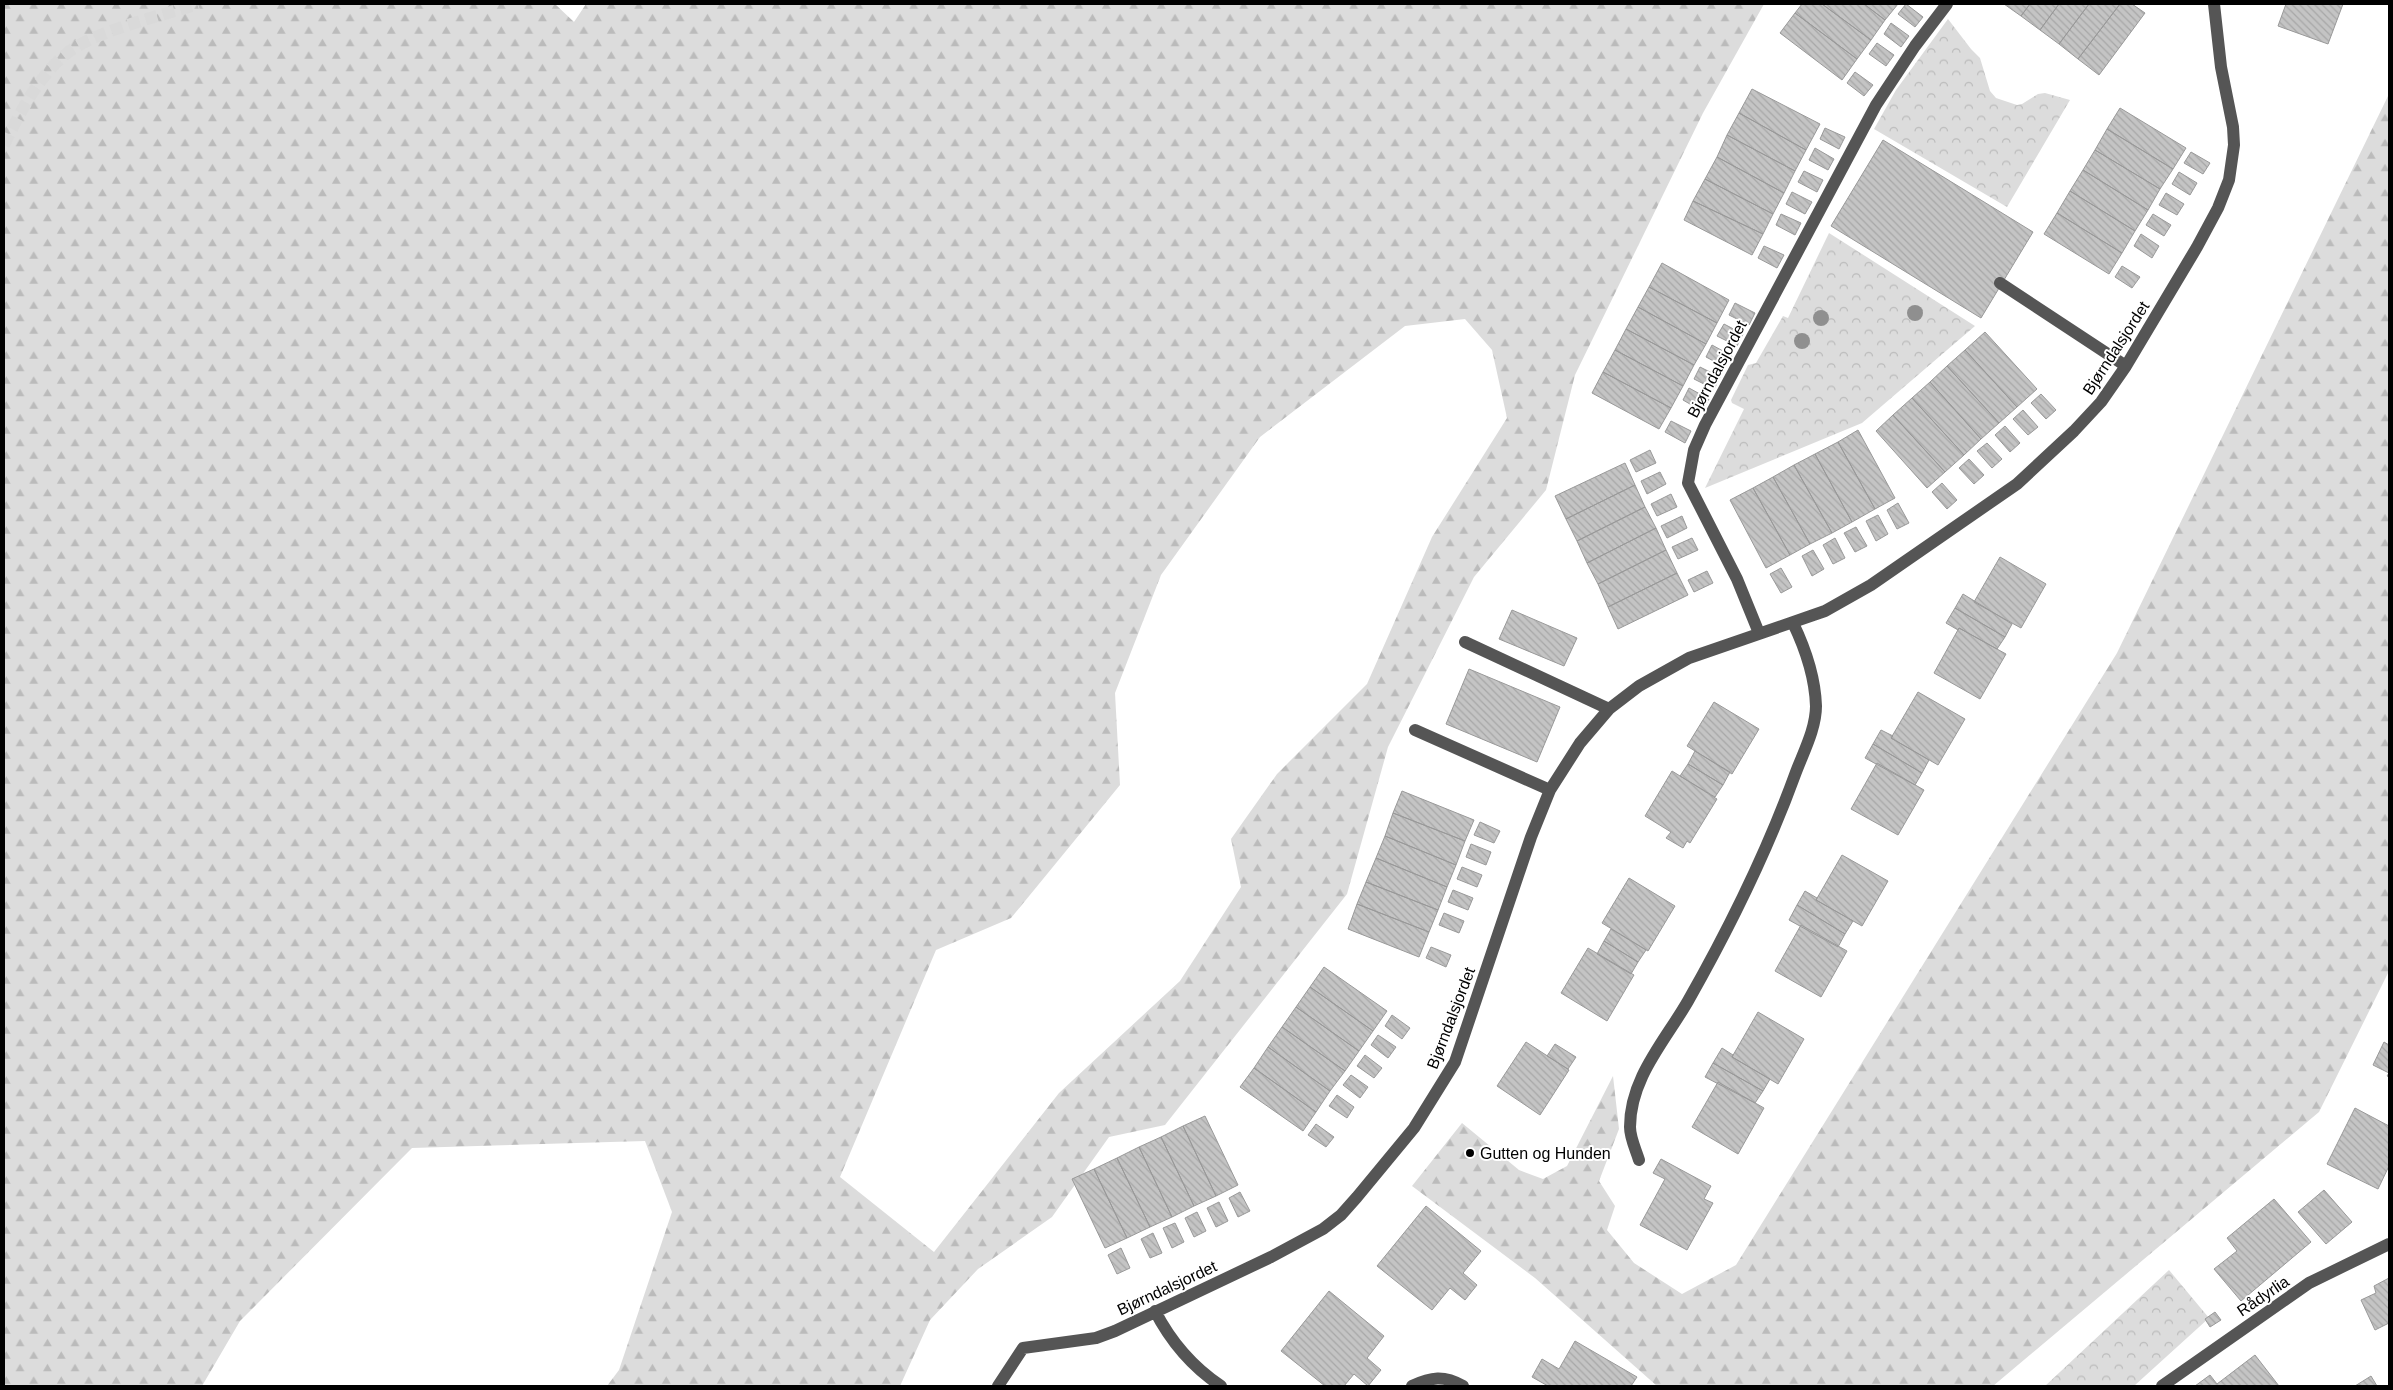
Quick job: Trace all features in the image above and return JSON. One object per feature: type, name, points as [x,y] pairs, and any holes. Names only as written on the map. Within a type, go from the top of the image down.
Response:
[{"type":"street","name":"Bjørndalsjordet","points":[[1759,633],[1737,579],[1688,483],[1694,450],[1705,425],[1876,105],[1915,46],[1946,4]]},
{"type":"street","name":"Bjørndalsjordet","points":[[998,1386],[1023,1348],[1096,1338],[1271,1257],[1323,1229],[1346,1209],[1414,1128],[1455,1062],[1531,837],[1550,790],[1580,743],[1609,709],[1663,671],[1689,658],[1793,623],[1850,599],[1935,543],[2017,484],[2074,431],[2101,402],[2126,366],[2198,247],[2218,208],[2229,180],[2234,145],[2233,127],[2221,67],[2214,4]]},
{"type":"street","points":[[2000,283],[2126,366]]},
{"type":"street","points":[[1639,1160],[1630,1128],[1633,1106],[1645,1069],[1690,998],[1744,898],[1776,828],[1810,736],[1816,708],[1814,679],[1803,644],[1793,623]]},
{"type":"street","points":[[1465,642],[1609,709]]},
{"type":"street","points":[[1416,730],[1550,790]]},
{"type":"street","name":"Rådyrlia","points":[[2162,1386],[2309,1284],[2389,1244]]},
{"type":"street","points":[[1155,1311],[1168,1335],[1183,1354],[1202,1374],[1221,1386]]},
{"type":"street","points":[[1412,1386],[1427,1379],[1439,1377],[1453,1380],[1463,1386]]},
{"type":"green space","points":[[4,4],[555,4],[574,22],[586,4],[1764,4],[1703,113],[1575,375],[1546,490],[1474,577],[1388,747],[1347,894],[1165,1125],[1109,1137],[1052,1217],[978,1269],[930,1320],[900,1386],[607,1386],[619,1370],[672,1212],[645,1141],[412,1148],[240,1321],[202,1386],[4,1386]],"holes":[[[1465,319],[1492,350],[1507,418],[1432,537],[1367,684],[1277,774],[1231,839],[1241,887],[1180,981],[1059,1093],[934,1252],[840,1177],[936,950],[1011,918],[1120,785],[1115,693],[1161,575],[1260,437],[1405,326]]]},
{"type":"green space","points":[[1948,19],[1980,58],[1990,91],[1996,98],[2017,105],[2038,94],[2045,93],[2070,100],[2007,207],[1874,129],[1896,90]]},
{"type":"green space","points":[[2389,94],[2389,971],[2319,1112],[1993,1386],[1657,1386],[1535,1278],[1412,1186],[1462,1123],[1519,1170],[1543,1179],[1567,1166],[1613,1076],[1619,1129],[1599,1181],[1615,1206],[1607,1230],[1634,1263],[1682,1294],[1736,1265],[2117,653]]},
{"type":"green space","points":[[1829,233],[1975,326],[1862,423],[1705,488],[1744,409],[1732,403],[1731,400],[1748,365],[1756,363],[1783,316],[1788,318]]},
{"type":"green space","points":[[2169,1270],[2209,1318],[2134,1386],[2045,1386]]},
{"type":"building","points":[[1802,4],[1822,4],[1871,40],[1857,59],[1795,13]]},
{"type":"building","points":[[1822,4],[1864,4],[1885,20],[1871,40]]},
{"type":"building","points":[[1864,4],[1898,4],[1885,20]]},
{"type":"building","points":[[1906,4],[1923,17],[1915,27],[1898,14]]},
{"type":"building","points":[[2004,4],[2030,4],[2021,16]]},
{"type":"building","points":[[2030,4],[2059,4],[2040,30],[2021,16]]},
{"type":"building","points":[[2059,4],[2089,4],[2059,44],[2040,30]]},
{"type":"building","points":[[2089,4],[2120,4],[2078,59],[2059,44]]},
{"type":"building","points":[[2120,4],[2132,4],[2145,13],[2099,75],[2078,59]]},
{"type":"building","points":[[2286,4],[2343,4],[2328,44],[2278,26]]},
{"type":"building","points":[[1795,13],[1857,59],[1842,80],[1780,33]]},
{"type":"building","points":[[1891,23],[1909,36],[1901,47],[1884,34]]},
{"type":"building","points":[[1877,43],[1894,55],[1886,66],[1869,54]]},
{"type":"building","points":[[1855,72],[1873,85],[1864,96],[1847,83]]},
{"type":"building","points":[[1752,89],[1820,124],[1806,150],[1739,113]]},
{"type":"building","points":[[2120,108],[2186,148],[2173,169],[2107,129]]},
{"type":"building","points":[[1739,113],[1806,150],[1795,171],[1727,135]]},
{"type":"building","points":[[1825,128],[1845,137],[1839,149],[1820,139]]},
{"type":"building","points":[[2107,129],[2173,169],[2160,189],[2095,150]]},
{"type":"building","points":[[1727,135],[1795,171],[1784,193],[1717,157]]},
{"type":"building","points":[[1883,140],[2033,232],[1981,318],[1831,226]]},
{"type":"building","points":[[1815,148],[1834,159],[1828,170],[1809,160]]},
{"type":"building","points":[[2095,150],[2160,189],[2148,210],[2083,170]]},
{"type":"building","points":[[2191,152],[2210,163],[2203,174],[2184,163]]},
{"type":"building","points":[[1717,157],[1784,193],[1773,214],[1705,179]]},
{"type":"building","points":[[2083,170],[2148,210],[2135,231],[2070,191]]},
{"type":"building","points":[[1804,171],[1823,180],[1817,192],[1798,182]]},
{"type":"building","points":[[2179,172],[2197,183],[2190,195],[2172,184]]},
{"type":"building","points":[[1705,179],[1773,214],[1763,234],[1693,201]]},
{"type":"building","points":[[2070,191],[2135,231],[2122,253],[2057,213]]},
{"type":"building","points":[[1792,192],[1812,202],[1805,214],[1786,204]]},
{"type":"building","points":[[2166,193],[2184,204],[2177,215],[2159,205]]},
{"type":"building","points":[[1693,201],[1763,234],[1752,255],[1684,220]]},
{"type":"building","points":[[2057,213],[2122,253],[2109,274],[2044,234]]},
{"type":"building","points":[[1781,214],[1801,223],[1795,235],[1776,225]]},
{"type":"building","points":[[2153,214],[2171,225],[2164,236],[2146,225]]},
{"type":"building","points":[[2141,234],[2159,246],[2152,258],[2134,246]]},
{"type":"building","points":[[1764,246],[1784,255],[1777,268],[1758,258]]},
{"type":"building","points":[[1662,263],[1729,300],[1717,323],[1649,287]]},
{"type":"building","points":[[2122,266],[2140,277],[2132,288],[2115,277]]},
{"type":"building","points":[[1649,287],[1717,323],[1706,344],[1638,307]]},
{"type":"building","points":[[1735,303],[1755,313],[1749,325],[1729,315]]},
{"type":"building","points":[[1638,307],[1706,344],[1694,365],[1626,329]]},
{"type":"building","points":[[1724,324],[1743,334],[1737,346],[1717,336]]},
{"type":"building","points":[[1626,329],[1694,365],[1683,386],[1615,350]]},
{"type":"building","points":[[1985,332],[2037,389],[2017,407],[1965,350]]},
{"type":"building","points":[[1712,345],[1732,356],[1725,367],[1706,357]]},
{"type":"building","points":[[1615,350],[1683,386],[1671,408],[1603,372]]},
{"type":"building","points":[[1965,350],[2017,407],[1999,423],[1947,366]]},
{"type":"building","points":[[1947,366],[1999,423],[1981,439],[1930,382]]},
{"type":"building","points":[[1700,367],[1720,377],[1714,389],[1694,379]]},
{"type":"building","points":[[1603,372],[1671,408],[1659,429],[1592,393]]},
{"type":"building","points":[[1930,382],[1981,439],[1964,455],[1912,398]]},
{"type":"building","points":[[1689,388],[1709,399],[1702,411],[1683,400]]},
{"type":"building","points":[[2041,394],[2056,410],[2046,419],[2031,403]]},
{"type":"building","points":[[1912,398],[1964,455],[1945,472],[1893,415]]},
{"type":"building","points":[[2023,410],[2038,427],[2028,435],[2013,419]]},
{"type":"building","points":[[1893,415],[1945,472],[1927,488],[1876,431]]},
{"type":"building","points":[[1671,421],[1691,431],[1685,443],[1665,432]]},
{"type":"building","points":[[2005,426],[2020,443],[2010,452],[1995,435]]},
{"type":"building","points":[[1858,430],[1895,498],[1875,509],[1838,442]]},
{"type":"building","points":[[1838,442],[1875,509],[1852,522],[1815,454]]},
{"type":"building","points":[[1987,443],[2002,459],[1992,468],[1977,451]]},
{"type":"building","points":[[1650,450],[1656,463],[1636,472],[1630,460]]},
{"type":"building","points":[[1815,454],[1852,522],[1832,533],[1794,465]]},
{"type":"building","points":[[1969,459],[1984,475],[1974,484],[1959,468]]},
{"type":"building","points":[[1625,463],[1635,485],[1566,519],[1555,496]]},
{"type":"building","points":[[1794,465],[1832,533],[1810,544],[1773,477]]},
{"type":"building","points":[[1660,472],[1666,484],[1647,494],[1641,481]]},
{"type":"building","points":[[1773,477],[1810,544],[1790,555],[1753,488]]},
{"type":"building","points":[[1942,483],[1957,500],[1947,509],[1932,492]]},
{"type":"building","points":[[1635,485],[1645,507],[1577,541],[1566,519]]},
{"type":"building","points":[[1753,488],[1790,555],[1766,568],[1730,500]]},
{"type":"building","points":[[1671,494],[1677,507],[1657,516],[1651,504]]},
{"type":"building","points":[[1898,503],[1909,523],[1897,529],[1887,510]]},
{"type":"building","points":[[1645,507],[1656,528],[1587,563],[1577,541]]},
{"type":"building","points":[[1878,515],[1888,534],[1876,541],[1866,521]]},
{"type":"building","points":[[1682,516],[1687,528],[1667,538],[1661,526]]},
{"type":"building","points":[[1856,527],[1867,546],[1855,552],[1844,533]]},
{"type":"building","points":[[1656,528],[1666,550],[1598,584],[1587,563]]},
{"type":"building","points":[[1692,538],[1698,550],[1678,559],[1672,547]]},
{"type":"building","points":[[1835,538],[1845,558],[1833,564],[1823,545]]},
{"type":"building","points":[[1666,550],[1677,573],[1608,607],[1598,584]]},
{"type":"building","points":[[1813,550],[1824,569],[1812,576],[1802,556]]},
{"type":"building","points":[[2000,557],[2046,584],[2021,628],[1974,602]]},
{"type":"building","points":[[1781,568],[1792,587],[1781,593],[1770,574]]},
{"type":"building","points":[[1707,571],[1713,583],[1694,592],[1688,580]]},
{"type":"building","points":[[1677,573],[1688,595],[1618,629],[1608,607]]},
{"type":"building","points":[[1963,594],[2012,624],[2005,637],[1955,608]]},
{"type":"building","points":[[1955,608],[2005,637],[1997,649],[1946,623]]},
{"type":"building","points":[[1512,610],[1577,638],[1564,666],[1499,639]]},
{"type":"building","points":[[1959,628],[2006,654],[1980,699],[1934,673]]},
{"type":"building","points":[[1469,669],[1560,707],[1537,762],[1446,724]]},
{"type":"building","points":[[1918,692],[1965,719],[1938,765],[1891,738]]},
{"type":"building","points":[[1714,702],[1759,729],[1732,774],[1687,746]]},
{"type":"building","points":[[1881,730],[1929,760],[1922,773],[1873,744]]},
{"type":"building","points":[[1873,744],[1922,773],[1915,785],[1865,758]]},
{"type":"building","points":[[1695,751],[1730,772],[1723,785],[1688,764]]},
{"type":"building","points":[[1877,763],[1924,790],[1898,835],[1851,809]]},
{"type":"building","points":[[1688,764],[1723,785],[1715,797],[1680,776]]},
{"type":"building","points":[[1672,771],[1717,799],[1690,843],[1687,841],[1683,848],[1666,838],[1671,832],[1645,816]]},
{"type":"building","points":[[1402,791],[1474,820],[1465,841],[1393,813]]},
{"type":"building","points":[[1393,813],[1465,841],[1456,865],[1385,836]]},
{"type":"building","points":[[1480,822],[1500,831],[1494,843],[1474,835]]},
{"type":"building","points":[[1385,836],[1456,865],[1447,887],[1376,858]]},
{"type":"building","points":[[1471,844],[1491,852],[1486,865],[1466,857]]},
{"type":"building","points":[[1842,855],[1888,881],[1862,926],[1816,900]]},
{"type":"building","points":[[1376,858],[1447,887],[1438,910],[1366,882]]},
{"type":"building","points":[[1462,867],[1482,875],[1477,887],[1457,879]]},
{"type":"building","points":[[1629,878],[1675,906],[1648,951],[1602,923]]},
{"type":"building","points":[[1366,882],[1438,910],[1429,932],[1357,904]]},
{"type":"building","points":[[1453,890],[1473,898],[1468,910],[1448,902]]},
{"type":"building","points":[[1805,891],[1817,898],[1816,900],[1853,921],[1845,934],[1797,905]]},
{"type":"building","points":[[1357,904],[1429,932],[1419,957],[1348,929]]},
{"type":"building","points":[[1797,905],[1845,934],[1838,947],[1789,920]]},
{"type":"building","points":[[1444,913],[1464,921],[1459,933],[1439,925]]},
{"type":"building","points":[[1801,925],[1847,951],[1821,997],[1775,971]]},
{"type":"building","points":[[1611,929],[1646,950],[1638,962],[1604,941]]},
{"type":"building","points":[[1604,941],[1638,962],[1631,974],[1597,954]]},
{"type":"building","points":[[1431,947],[1451,955],[1446,967],[1426,958]]},
{"type":"building","points":[[1588,948],[1634,975],[1607,1021],[1561,993]]},
{"type":"building","points":[[1324,967],[1387,1011],[1373,1031],[1310,987]]},
{"type":"building","points":[[1310,987],[1373,1031],[1359,1051],[1296,1007]]},
{"type":"building","points":[[1296,1007],[1359,1051],[1345,1071],[1282,1027]]},
{"type":"building","points":[[1758,1012],[1804,1039],[1778,1084],[1732,1057]]},
{"type":"building","points":[[1392,1015],[1410,1028],[1402,1039],[1385,1026]]},
{"type":"building","points":[[1282,1027],[1345,1071],[1330,1091],[1268,1047]]},
{"type":"building","points":[[1378,1035],[1396,1047],[1388,1058],[1371,1045]]},
{"type":"building","points":[[1526,1042],[1569,1070],[1540,1115],[1497,1086]]},
{"type":"building","points":[[2384,1042],[2389,1045],[2389,1073],[2373,1065]]},
{"type":"building","points":[[1555,1044],[1576,1057],[1568,1069],[1547,1056]]},
{"type":"building","points":[[1268,1047],[1330,1091],[1316,1112],[1254,1068]]},
{"type":"building","points":[[1722,1048],[1733,1055],[1732,1057],[1770,1079],[1763,1091],[1713,1063]]},
{"type":"building","points":[[1365,1055],[1382,1068],[1374,1078],[1357,1066]]},
{"type":"building","points":[[1713,1063],[1763,1091],[1755,1103],[1705,1077]]},
{"type":"building","points":[[1254,1068],[1316,1112],[1303,1131],[1240,1087]]},
{"type":"building","points":[[1351,1075],[1368,1087],[1360,1098],[1343,1085]]},
{"type":"building","points":[[1718,1082],[1764,1108],[1738,1154],[1692,1127]]},
{"type":"building","points":[[1337,1095],[1354,1107],[1347,1118],[1329,1106]]},
{"type":"building","points":[[2355,1108],[2389,1126],[2389,1166],[2378,1189],[2327,1164]]},
{"type":"building","points":[[1205,1116],[1238,1185],[1216,1196],[1183,1126]]},
{"type":"building","points":[[1316,1124],[1334,1137],[1326,1147],[1308,1135]]},
{"type":"building","points":[[1183,1126],[1216,1196],[1194,1206],[1161,1137]]},
{"type":"building","points":[[1161,1137],[1194,1206],[1172,1217],[1139,1147]]},
{"type":"building","points":[[1139,1147],[1172,1217],[1150,1227],[1117,1158]]},
{"type":"building","points":[[1117,1158],[1150,1227],[1127,1238],[1094,1169]]},
{"type":"building","points":[[1661,1159],[1711,1186],[1704,1199],[1713,1203],[1687,1250],[1640,1225],[1665,1179],[1653,1173]]},
{"type":"building","points":[[1094,1169],[1127,1238],[1105,1248],[1072,1179]]},
{"type":"building","points":[[2324,1190],[2352,1222],[2326,1244],[2298,1212]]},
{"type":"building","points":[[1240,1192],[1250,1211],[1238,1217],[1229,1198]]},
{"type":"building","points":[[2274,1199],[2311,1242],[2241,1301],[2214,1269],[2237,1251],[2227,1238]]},
{"type":"building","points":[[1219,1202],[1228,1221],[1216,1227],[1207,1208]]},
{"type":"building","points":[[1426,1206],[1481,1251],[1463,1273],[1477,1285],[1465,1300],[1450,1288],[1432,1310],[1377,1266]]},
{"type":"building","points":[[1197,1212],[1206,1231],[1194,1237],[1185,1218]]},
{"type":"building","points":[[1175,1223],[1184,1242],[1172,1248],[1163,1228]]},
{"type":"building","points":[[1153,1233],[1162,1253],[1150,1258],[1141,1239]]},
{"type":"building","points":[[1121,1248],[1130,1268],[1117,1274],[1108,1255]]},
{"type":"building","points":[[2389,1278],[2389,1323],[2375,1330],[2361,1300],[2376,1293],[2374,1286]]},
{"type":"building","points":[[1329,1291],[1384,1336],[1367,1358],[1381,1370],[1368,1386],[1354,1374],[1344,1386],[1325,1386],[1281,1351]]},
{"type":"building","points":[[2215,1312],[2221,1320],[2210,1327],[2205,1319]]},
{"type":"building","points":[[1575,1341],[1637,1377],[1631,1386],[1548,1386],[1532,1377],[1542,1359],[1559,1369]]},
{"type":"building","points":[[2255,1355],[2279,1386],[2195,1386],[2210,1375],[2217,1384]]},
{"type":"building","points":[[2371,1376],[2377,1386],[2355,1386]]},
{"type":"tunnel","points":[[4,145],[23,108],[46,74],[77,46],[110,31],[198,4]]},
{"type":"place","name":"Gutten og Hunden","points":[[1470,1153]]}]
